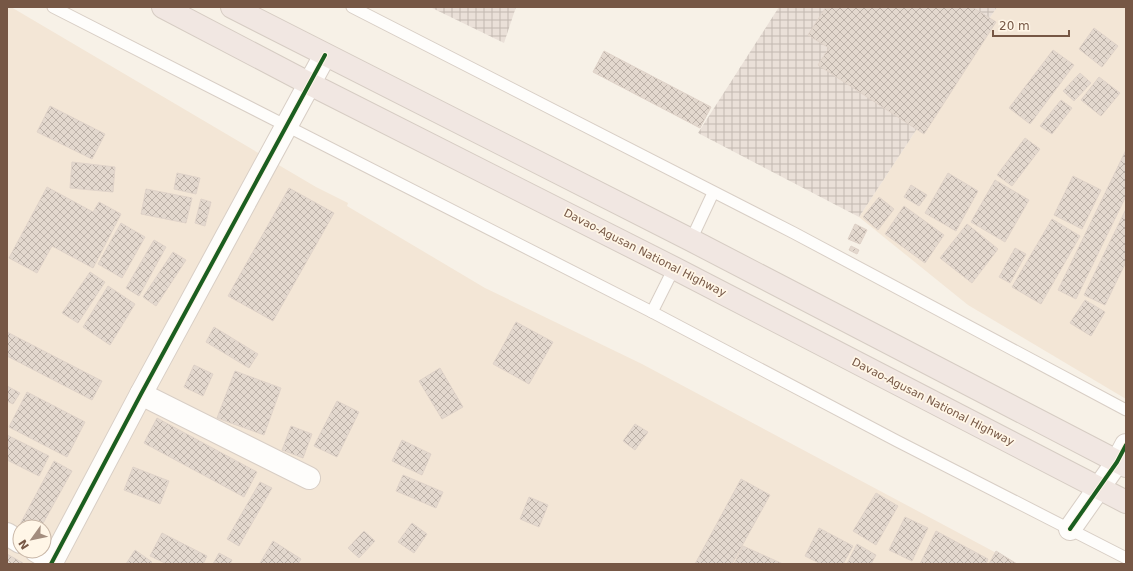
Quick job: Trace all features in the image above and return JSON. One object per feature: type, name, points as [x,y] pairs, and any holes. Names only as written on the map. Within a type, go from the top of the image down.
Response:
[{"type":"highway","name":"Davao-Agusan National Highway","points":[[163,7],[310,84],[674,268],[1126,502]]},
{"type":"highway","points":[[232,7],[1123,458]]},
{"type":"street","points":[[52,550],[141,394],[326,55]]},
{"type":"street","points":[[141,394],[309,478]]},
{"type":"street","points":[[1070,529],[1098,488],[1123,458]]},
{"type":"lane","points":[[53,7],[652,312],[897,441],[1126,558]]},
{"type":"lane","points":[[352,7],[807,241],[1126,410]]},
{"type":"lane","points":[[691,240],[713,193]]},
{"type":"lane","points":[[652,312],[674,268]]},
{"type":"shaded area","points":[[7,7],[11,7],[316,187],[348,203],[347,206],[485,288],[642,364],[1017,564],[7,564]]},
{"type":"shaded area","points":[[430,7],[516,7],[504,43]]},
{"type":"shaded area","points":[[779,7],[997,7],[859,217],[698,133]]},
{"type":"shaded area","points":[[997,7],[1126,7],[1126,399],[968,305],[859,217]]},
{"type":"building","points":[[826,7],[972,7],[996,22],[924,134],[818,65],[829,48],[808,35]]},
{"type":"building","points":[[1094,28],[1118,46],[1102,67],[1079,49]]},
{"type":"building","points":[[1053,50],[1074,65],[1030,124],[1009,108]]},
{"type":"building","points":[[604,51],[711,107],[700,128],[593,72]]},
{"type":"building","points":[[1080,73],[1091,83],[1074,101],[1063,91]]},
{"type":"building","points":[[1099,77],[1120,93],[1101,116],[1081,100]]},
{"type":"building","points":[[1061,100],[1072,108],[1052,134],[1040,126]]},
{"type":"building","points":[[50,106],[105,134],[92,159],[37,132]]},
{"type":"building","points":[[1025,138],[1040,149],[1012,186],[997,175]]},
{"type":"building","points":[[1126,150],[1126,196],[1076,299],[1058,290]]},
{"type":"building","points":[[72,162],[115,167],[113,192],[70,188]]},
{"type":"building","points":[[177,173],[200,178],[196,194],[174,189]]},
{"type":"building","points":[[948,173],[978,191],[956,231],[925,213]]},
{"type":"building","points":[[1073,176],[1101,190],[1082,229],[1054,215]]},
{"type":"building","points":[[995,180],[1029,200],[1005,242],[971,222]]},
{"type":"building","points":[[911,185],[927,195],[919,206],[904,197]]},
{"type":"building","points":[[47,187],[93,212],[99,202],[121,214],[93,268],[52,246],[37,273],[9,258]]},
{"type":"building","points":[[289,188],[334,213],[273,321],[228,296]]},
{"type":"building","points":[[146,189],[192,198],[186,223],[141,214]]},
{"type":"building","points":[[879,197],[894,209],[878,230],[863,217]]},
{"type":"building","points":[[201,199],[211,202],[205,226],[195,223]]},
{"type":"building","points":[[904,206],[944,235],[925,263],[885,234]]},
{"type":"building","points":[[1126,209],[1126,262],[1105,305],[1084,295]]},
{"type":"building","points":[[1052,219],[1080,236],[1041,304],[1012,287]]},
{"type":"building","points":[[121,223],[145,237],[122,278],[98,264]]},
{"type":"building","points":[[855,224],[867,230],[860,244],[848,239]]},
{"type":"building","points":[[967,224],[998,249],[972,283],[940,258]]},
{"type":"building","points":[[154,240],[166,247],[139,296],[126,288]]},
{"type":"building","points":[[851,246],[859,250],[857,254],[849,250]]},
{"type":"building","points":[[1015,248],[1026,254],[1010,283],[999,277]]},
{"type":"building","points":[[173,252],[186,260],[156,306],[143,297]]},
{"type":"building","points":[[90,272],[105,282],[78,323],[62,313]]},
{"type":"building","points":[[108,286],[135,304],[110,345],[83,327]]},
{"type":"building","points":[[1085,300],[1105,312],[1091,336],[1070,323]]},
{"type":"building","points":[[516,322],[553,342],[529,384],[493,364]]},
{"type":"building","points":[[214,327],[258,354],[249,368],[206,342]]},
{"type":"building","points":[[7,332],[102,381],[92,400],[7,356]]},
{"type":"building","points":[[194,365],[213,374],[203,396],[184,387]]},
{"type":"building","points":[[440,368],[463,407],[442,419],[419,381]]},
{"type":"building","points":[[235,371],[281,388],[264,435],[217,418]]},
{"type":"building","points":[[7,386],[20,393],[13,404],[7,401]]},
{"type":"building","points":[[27,392],[85,422],[67,457],[9,427]]},
{"type":"building","points":[[337,401],[359,412],[337,457],[314,446]]},
{"type":"building","points":[[157,418],[257,472],[244,497],[144,443]]},
{"type":"building","points":[[635,424],[648,432],[635,450],[623,441]]},
{"type":"building","points":[[291,426],[312,434],[303,458],[282,450]]},
{"type":"building","points":[[7,435],[49,456],[39,476],[7,460]]},
{"type":"building","points":[[402,440],[431,454],[422,475],[392,461]]},
{"type":"building","points":[[54,461],[72,471],[45,519],[23,519]]},
{"type":"building","points":[[133,467],[169,481],[160,504],[124,490]]},
{"type":"building","points":[[403,475],[443,492],[436,508],[396,491]]},
{"type":"building","points":[[741,479],[770,495],[732,564],[695,564]]},
{"type":"building","points":[[260,482],[272,488],[239,546],[227,539]]},
{"type":"building","points":[[876,493],[898,506],[876,545],[853,531]]},
{"type":"building","points":[[529,497],[548,505],[539,527],[520,519]]},
{"type":"building","points":[[905,517],[928,528],[912,561],[889,550]]},
{"type":"building","points":[[412,523],[427,534],[414,553],[398,542]]},
{"type":"building","points":[[819,528],[853,546],[843,564],[821,564],[805,556]]},
{"type":"building","points":[[364,531],[375,541],[359,558],[348,548]]},
{"type":"building","points":[[936,531],[988,559],[986,564],[920,564]]},
{"type":"building","points":[[162,533],[207,556],[203,564],[167,564],[150,556]]},
{"type":"building","points":[[273,541],[301,559],[298,564],[261,564],[260,563]]},
{"type":"building","points":[[857,544],[876,555],[871,564],[847,564]]},
{"type":"building","points":[[743,546],[783,564],[734,564]]},
{"type":"building","points":[[135,550],[152,562],[150,564],[126,564]]},
{"type":"building","points":[[996,551],[1017,564],[989,564]]},
{"type":"building","points":[[219,553],[232,560],[230,564],[213,564]]},
{"type":"building","points":[[7,554],[12,557],[12,559],[16,559],[23,563],[23,564],[7,564]]},
{"type":"cycle path","points":[[51,564],[141,394],[325,55]]},
{"type":"cycle path","points":[[1070,529],[1117,462],[1126,445]]}]
